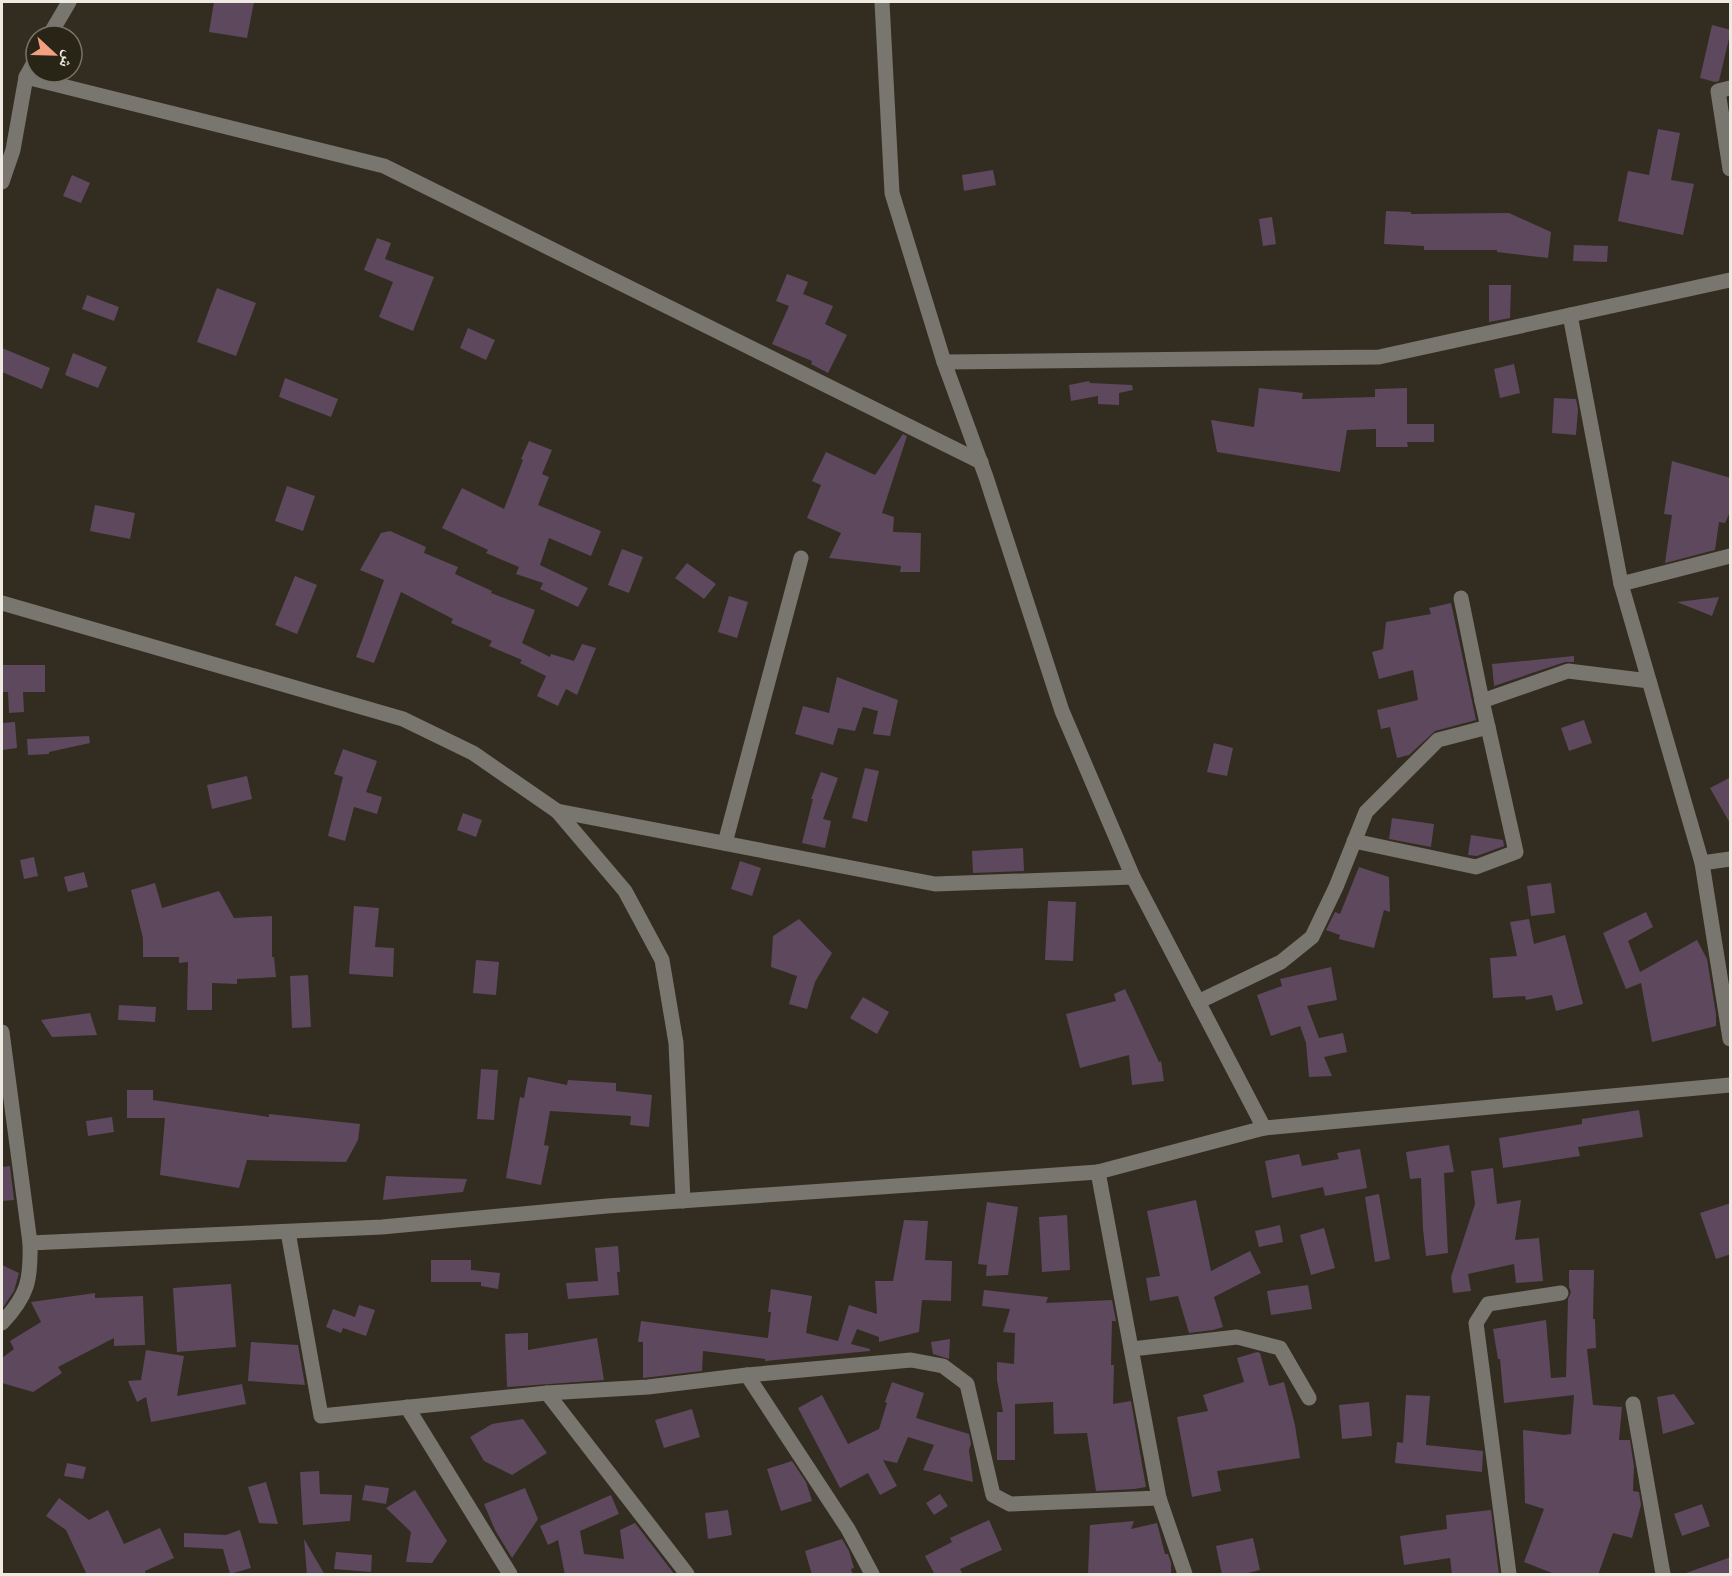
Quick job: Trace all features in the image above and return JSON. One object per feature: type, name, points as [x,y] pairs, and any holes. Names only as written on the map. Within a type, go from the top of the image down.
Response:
[{"type":"street","points":[[56,24],[69,2]]},
{"type":"street","points":[[882,2],[892,193],[944,362],[981,462],[1062,711],[1133,877],[1264,1128]]},
{"type":"street","points":[[2,182],[13,150],[25,84]]},
{"type":"street","points":[[58,84],[384,166],[981,462]]},
{"type":"street","points":[[1731,88],[1719,91],[1731,169]]},
{"type":"street","points":[[944,362],[1379,357],[1731,280]]},
{"type":"street","points":[[1570,315],[1621,584],[1702,863],[1731,1039]]},
{"type":"street","points":[[1621,584],[1731,556]]},
{"type":"street","points":[[725,843],[801,558]]},
{"type":"street","points":[[1354,841],[1476,867],[1516,852],[1461,598]]},
{"type":"street","points":[[2,603],[403,719],[473,753],[557,811],[625,891],[662,960],[676,1042],[683,1201]]},
{"type":"street","points":[[1482,701],[1568,671],[1649,681]]},
{"type":"street","points":[[1198,1002],[1281,962],[1312,937],[1336,888],[1366,812],[1438,740],[1488,727]]},
{"type":"street","points":[[557,811],[935,884],[1133,877]]},
{"type":"street","points":[[1702,863],[1731,860]]},
{"type":"street","points":[[2,1032],[30,1243],[30,1271],[24,1294],[2,1323]]},
{"type":"street","points":[[30,1243],[382,1227],[607,1206],[1098,1172],[1264,1128],[1731,1085]]},
{"type":"street","points":[[1098,1172],[1159,1498],[1185,1575]]},
{"type":"street","points":[[288,1232],[321,1416],[547,1393],[648,1387],[747,1375],[911,1360],[943,1366],[967,1384],[993,1495],[1010,1504],[1159,1498]]},
{"type":"street","points":[[1509,1575],[1476,1323],[1488,1304],[1561,1293]]},
{"type":"street","points":[[1132,1349],[1238,1337],[1280,1348],[1309,1398]]},
{"type":"street","points":[[747,1375],[848,1529],[872,1575]]},
{"type":"street","points":[[547,1393],[687,1575]]},
{"type":"street","points":[[1633,1404],[1664,1575]]},
{"type":"street","points":[[407,1407],[510,1575]]},
{"type":"building","points":[[214,2],[254,2],[247,38],[209,32]]},
{"type":"building","points":[[1712,25],[1731,30],[1719,81],[1715,82],[1700,78]]},
{"type":"building","points":[[1658,129],[1680,133],[1671,180],[1694,184],[1683,235],[1618,221],[1628,171],[1649,175]]},
{"type":"building","points":[[993,170],[996,185],[964,191],[962,175]]},
{"type":"building","points":[[72,175],[90,183],[81,203],[63,196]]},
{"type":"building","points":[[1386,211],[1411,212],[1411,214],[1509,213],[1551,232],[1548,258],[1497,252],[1497,250],[1424,250],[1424,246],[1384,244]]},
{"type":"building","points":[[1272,217],[1276,244],[1263,246],[1259,219]]},
{"type":"building","points":[[377,238],[391,243],[385,259],[434,277],[413,331],[379,317],[393,282],[364,270]]},
{"type":"building","points":[[1574,245],[1608,246],[1607,262],[1573,261]]},
{"type":"building","points":[[787,274],[808,282],[803,294],[833,306],[825,324],[847,335],[828,373],[811,364],[812,361],[772,344],[789,306],[776,301]]},
{"type":"building","points":[[1489,285],[1511,285],[1510,318],[1489,322]]},
{"type":"building","points":[[217,288],[256,303],[236,356],[197,342]]},
{"type":"building","points":[[87,295],[119,307],[114,321],[82,309]]},
{"type":"building","points":[[468,328],[495,340],[486,360],[460,348]]},
{"type":"building","points":[[2,348],[50,368],[42,389],[2,372]]},
{"type":"building","points":[[73,353],[107,367],[98,388],[65,375]]},
{"type":"building","points":[[1514,364],[1520,393],[1500,398],[1494,369]]},
{"type":"building","points":[[285,378],[338,399],[331,417],[279,397]]},
{"type":"building","points":[[1089,381],[1090,383],[1132,385],[1133,390],[1119,393],[1119,405],[1098,404],[1098,396],[1071,401],[1069,385]]},
{"type":"building","points":[[1259,388],[1303,393],[1302,399],[1375,397],[1375,389],[1407,388],[1407,424],[1434,424],[1434,442],[1407,442],[1408,447],[1376,447],[1376,429],[1347,430],[1340,472],[1217,452],[1211,420],[1254,427]]},
{"type":"building","points":[[1554,398],[1576,399],[1578,409],[1576,435],[1552,433]]},
{"type":"building","points":[[903,434],[907,436],[882,513],[894,517],[893,532],[921,533],[920,572],[900,572],[901,566],[829,558],[841,533],[807,518],[821,485],[812,481],[826,452],[875,475]]},
{"type":"building","points":[[529,441],[552,450],[542,474],[549,477],[538,505],[601,531],[591,556],[549,538],[540,565],[588,588],[578,607],[540,589],[543,583],[516,574],[519,567],[486,553],[488,550],[442,528],[462,488],[504,509]]},
{"type":"building","points":[[1672,461],[1731,478],[1731,510],[1725,523],[1719,522],[1715,550],[1665,563],[1672,515],[1664,514]]},
{"type":"building","points":[[287,486],[315,496],[303,531],[275,521]]},
{"type":"building","points":[[95,505],[135,513],[130,539],[90,531]]},
{"type":"building","points":[[390,531],[426,547],[424,553],[458,567],[455,574],[492,591],[491,593],[535,610],[522,643],[550,657],[551,654],[574,661],[582,644],[596,648],[577,695],[566,689],[558,706],[537,696],[546,676],[520,663],[522,660],[489,646],[492,641],[451,623],[453,619],[401,592],[374,663],[356,657],[384,580],[360,570],[381,533]]},
{"type":"building","points":[[622,549],[643,557],[629,593],[608,585]]},
{"type":"building","points":[[687,563],[716,584],[704,599],[675,578]]},
{"type":"building","points":[[295,576],[317,585],[297,634],[275,625]]},
{"type":"building","points":[[729,596],[748,602],[737,638],[718,632]]},
{"type":"building","points":[[1719,597],[1712,616],[1677,602]]},
{"type":"building","points":[[1451,603],[1476,720],[1435,731],[1409,755],[1397,758],[1390,727],[1381,729],[1377,710],[1418,700],[1413,670],[1379,679],[1372,652],[1383,649],[1386,622],[1431,614],[1429,608]]},
{"type":"building","points":[[1574,656],[1574,662],[1565,662],[1494,686],[1492,664]]},
{"type":"building","points":[[2,665],[45,665],[45,692],[23,692],[24,712],[9,713],[8,692],[2,692]]},
{"type":"building","points":[[837,677],[898,700],[890,736],[873,734],[878,711],[863,707],[855,731],[838,728],[833,745],[795,734],[803,706],[829,713]]},
{"type":"building","points":[[1584,720],[1592,743],[1569,751],[1561,728]]},
{"type":"building","points":[[15,722],[17,748],[2,750],[2,723]]},
{"type":"building","points":[[89,736],[90,743],[49,752],[49,754],[28,755],[27,739]]},
{"type":"building","points":[[1214,743],[1233,748],[1227,776],[1207,772]]},
{"type":"building","points":[[343,749],[377,761],[366,792],[382,797],[377,814],[354,807],[345,841],[328,836],[343,777],[334,774]]},
{"type":"building","points":[[865,768],[879,771],[867,822],[852,818]]},
{"type":"building","points":[[821,772],[838,778],[823,819],[831,821],[825,848],[802,843],[813,799],[811,799]]},
{"type":"building","points":[[247,776],[252,799],[212,809],[207,785]]},
{"type":"building","points":[[1731,777],[1731,825],[1710,788]]},
{"type":"building","points":[[463,813],[482,820],[476,837],[457,830]]},
{"type":"building","points":[[1392,818],[1434,824],[1431,847],[1389,839]]},
{"type":"building","points":[[1471,835],[1503,840],[1504,846],[1477,856],[1468,855]]},
{"type":"building","points":[[1023,848],[1024,871],[973,873],[972,851]]},
{"type":"building","points":[[34,857],[38,876],[24,879],[20,860]]},
{"type":"building","points":[[740,861],[761,868],[752,896],[731,889]]},
{"type":"building","points":[[1359,867],[1389,877],[1390,912],[1384,910],[1374,948],[1339,939],[1340,935],[1326,930],[1335,912],[1340,914]]},
{"type":"building","points":[[84,872],[88,887],[68,892],[64,877]]},
{"type":"building","points":[[155,883],[162,908],[219,891],[234,918],[272,916],[272,957],[274,957],[276,977],[237,979],[237,984],[212,983],[212,1010],[187,1010],[188,962],[179,963],[179,957],[143,957],[143,938],[131,890]]},
{"type":"building","points":[[1551,883],[1555,913],[1531,916],[1527,886]]},
{"type":"building","points":[[1048,901],[1076,902],[1073,961],[1045,960]]},
{"type":"building","points":[[354,906],[379,908],[375,947],[394,948],[393,977],[349,974]]},
{"type":"building","points":[[1646,912],[1653,927],[1628,941],[1640,972],[1697,940],[1707,959],[1716,1026],[1652,1042],[1641,983],[1626,989],[1603,933]]},
{"type":"building","points":[[799,919],[832,953],[815,982],[807,1009],[789,1004],[797,976],[771,967],[773,936]]},
{"type":"building","points":[[1529,919],[1534,944],[1565,935],[1583,1004],[1556,1011],[1552,995],[1526,1000],[1525,996],[1493,998],[1490,958],[1517,956],[1510,922]]},
{"type":"building","points":[[476,960],[499,962],[496,995],[473,993]]},
{"type":"building","points":[[1331,967],[1337,1000],[1307,1006],[1319,1038],[1343,1033],[1347,1052],[1324,1057],[1332,1076],[1309,1077],[1306,1043],[1300,1026],[1271,1036],[1257,995],[1282,986],[1280,979]]},
{"type":"building","points":[[308,975],[311,1027],[292,1028],[290,976]]},
{"type":"building","points":[[1125,989],[1159,1062],[1161,1061],[1164,1081],[1132,1085],[1129,1055],[1080,1068],[1066,1014],[1116,1001],[1114,994]]},
{"type":"building","points":[[863,997],[889,1012],[877,1034],[850,1018]]},
{"type":"building","points":[[119,1005],[156,1007],[155,1022],[118,1020]]},
{"type":"building","points":[[90,1013],[97,1035],[52,1037],[41,1020]]},
{"type":"building","points":[[481,1069],[498,1070],[494,1120],[477,1119]]},
{"type":"building","points":[[528,1077],[567,1085],[568,1080],[616,1083],[616,1091],[652,1095],[649,1127],[630,1125],[631,1116],[550,1111],[544,1145],[549,1146],[541,1185],[506,1178],[520,1097],[524,1098]]},
{"type":"building","points":[[127,1090],[153,1090],[153,1100],[269,1117],[269,1114],[360,1124],[358,1140],[346,1162],[247,1160],[239,1188],[160,1175],[165,1118],[127,1118]]},
{"type":"building","points":[[1639,1110],[1643,1137],[1578,1147],[1580,1156],[1503,1168],[1499,1138],[1582,1124],[1582,1119]]},
{"type":"building","points":[[112,1117],[114,1132],[88,1136],[86,1121]]},
{"type":"building","points":[[1449,1145],[1454,1172],[1444,1173],[1448,1253],[1426,1256],[1421,1178],[1410,1179],[1406,1152]]},
{"type":"building","points":[[1360,1149],[1367,1188],[1325,1196],[1323,1187],[1272,1198],[1265,1161],[1299,1154],[1302,1166],[1339,1159],[1337,1153]]},
{"type":"building","points":[[10,1166],[14,1200],[2,1201],[2,1167]]},
{"type":"building","points":[[1493,1168],[1497,1204],[1521,1200],[1515,1240],[1539,1238],[1543,1281],[1516,1283],[1514,1264],[1468,1274],[1471,1291],[1453,1293],[1451,1277],[1475,1204],[1471,1171]]},
{"type":"building","points":[[386,1176],[467,1179],[463,1192],[383,1200]]},
{"type":"building","points":[[1379,1194],[1390,1259],[1375,1262],[1365,1197]]},
{"type":"building","points":[[1196,1200],[1211,1271],[1250,1251],[1261,1273],[1214,1297],[1223,1327],[1189,1333],[1178,1296],[1150,1301],[1146,1278],[1160,1276],[1147,1211]]},
{"type":"building","points":[[987,1202],[1018,1207],[1008,1275],[986,1276],[987,1265],[978,1264]]},
{"type":"building","points":[[1731,1203],[1731,1254],[1716,1259],[1700,1213]]},
{"type":"building","points":[[1067,1215],[1070,1270],[1042,1272],[1039,1217]]},
{"type":"building","points":[[904,1220],[928,1221],[925,1260],[952,1261],[951,1301],[922,1300],[919,1332],[879,1342],[879,1337],[857,1329],[851,1344],[870,1349],[870,1351],[765,1361],[765,1359],[703,1351],[702,1371],[643,1378],[643,1342],[638,1342],[641,1321],[768,1338],[771,1289],[812,1296],[806,1333],[838,1341],[849,1305],[877,1314],[875,1281],[893,1281]]},
{"type":"building","points":[[1280,1225],[1283,1242],[1259,1247],[1255,1231]]},
{"type":"building","points":[[1324,1228],[1335,1268],[1311,1275],[1300,1235]]},
{"type":"building","points":[[618,1246],[619,1295],[568,1299],[566,1283],[598,1281],[595,1248]]},
{"type":"building","points":[[431,1260],[471,1260],[471,1270],[500,1273],[498,1289],[481,1286],[481,1282],[431,1282]]},
{"type":"building","points":[[2,1265],[19,1273],[14,1291],[2,1309]]},
{"type":"building","points":[[1569,1270],[1594,1270],[1593,1319],[1595,1319],[1596,1348],[1587,1349],[1593,1405],[1622,1407],[1619,1440],[1630,1440],[1634,1467],[1633,1491],[1639,1492],[1641,1505],[1632,1538],[1613,1533],[1598,1575],[1557,1575],[1524,1562],[1544,1509],[1525,1503],[1523,1430],[1571,1434],[1574,1395],[1504,1403],[1500,1359],[1498,1359],[1493,1329],[1546,1320],[1551,1378],[1566,1377],[1568,1299],[1571,1292]]},
{"type":"building","points":[[231,1284],[236,1347],[177,1352],[173,1288]]},
{"type":"building","points":[[1308,1285],[1312,1309],[1271,1315],[1267,1291]]},
{"type":"building","points":[[984,1290],[1048,1297],[1046,1303],[1112,1300],[1116,1321],[1112,1321],[1113,1404],[1131,1401],[1146,1487],[1096,1491],[1087,1433],[1054,1434],[1053,1402],[1015,1404],[1015,1460],[997,1460],[997,1412],[1003,1412],[997,1380],[997,1362],[1014,1364],[1015,1333],[1003,1332],[1010,1309],[982,1306]]},
{"type":"building","points":[[95,1293],[95,1298],[143,1296],[145,1345],[114,1346],[114,1338],[58,1367],[62,1373],[33,1392],[2,1383],[2,1358],[14,1349],[10,1341],[41,1322],[31,1302]]},
{"type":"building","points":[[359,1305],[375,1310],[366,1336],[343,1328],[341,1333],[326,1327],[333,1309],[355,1317]]},
{"type":"building","points":[[528,1333],[528,1350],[597,1338],[604,1380],[507,1387],[505,1334]]},
{"type":"building","points":[[950,1339],[949,1359],[933,1354],[931,1342]]},
{"type":"building","points":[[251,1342],[298,1345],[305,1385],[248,1381]]},
{"type":"building","points":[[146,1350],[184,1356],[177,1396],[242,1384],[246,1404],[151,1422],[146,1397],[137,1402],[128,1381],[141,1380]]},
{"type":"building","points":[[1260,1353],[1269,1386],[1284,1382],[1295,1425],[1300,1458],[1217,1471],[1221,1491],[1192,1497],[1177,1417],[1208,1411],[1203,1395],[1244,1382],[1237,1358]]},
{"type":"building","points":[[892,1382],[924,1393],[916,1418],[969,1434],[973,1482],[923,1470],[934,1445],[908,1437],[897,1463],[883,1460],[897,1486],[880,1495],[868,1473],[840,1488],[798,1408],[822,1395],[848,1444],[879,1429]]},
{"type":"building","points":[[1674,1394],[1695,1424],[1663,1434],[1657,1397]]},
{"type":"building","points":[[1406,1395],[1430,1396],[1426,1445],[1483,1451],[1482,1472],[1395,1463],[1397,1442],[1403,1443]]},
{"type":"building","points":[[1369,1402],[1372,1436],[1342,1439],[1339,1405]]},
{"type":"building","points":[[692,1409],[700,1437],[664,1448],[655,1420]]},
{"type":"building","points":[[523,1419],[547,1453],[512,1475],[484,1461],[470,1437],[492,1424]]},
{"type":"building","points":[[792,1461],[806,1482],[812,1501],[781,1511],[767,1469]]},
{"type":"building","points":[[67,1463],[86,1467],[83,1479],[64,1476]]},
{"type":"building","points":[[319,1471],[320,1494],[352,1495],[350,1521],[303,1525],[300,1472]]},
{"type":"building","points":[[266,1482],[278,1524],[259,1523],[248,1487]]},
{"type":"building","points":[[365,1485],[389,1488],[386,1504],[362,1500]]},
{"type":"building","points":[[525,1488],[538,1519],[512,1558],[495,1530],[484,1504]]},
{"type":"building","points":[[415,1490],[447,1541],[432,1563],[406,1562],[411,1532],[386,1508]]},
{"type":"building","points":[[940,1494],[948,1506],[934,1515],[926,1503]]},
{"type":"building","points":[[611,1495],[619,1514],[580,1531],[584,1554],[624,1559],[620,1530],[635,1523],[675,1575],[565,1575],[558,1540],[548,1545],[540,1526]]},
{"type":"building","points":[[59,1498],[89,1520],[108,1510],[124,1544],[160,1528],[174,1558],[145,1571],[146,1575],[87,1575],[66,1530],[46,1516]]},
{"type":"building","points":[[1702,1504],[1710,1526],[1682,1536],[1674,1514]]},
{"type":"building","points":[[728,1510],[732,1535],[708,1539],[705,1513]]},
{"type":"building","points":[[1491,1510],[1499,1575],[1452,1575],[1450,1558],[1404,1565],[1400,1536],[1447,1529],[1446,1515]]},
{"type":"building","points":[[989,1520],[1002,1550],[960,1569],[963,1575],[935,1575],[925,1556],[952,1542],[950,1538]]},
{"type":"building","points":[[1134,1521],[1131,1529],[1157,1523],[1165,1554],[1168,1554],[1171,1563],[1171,1574],[1088,1574],[1090,1525]]},
{"type":"building","points":[[240,1530],[251,1568],[230,1574],[223,1549],[184,1547],[184,1533],[226,1535]]},
{"type":"building","points":[[1253,1538],[1260,1570],[1240,1575],[1222,1575],[1216,1546]]},
{"type":"building","points":[[304,1539],[325,1575],[307,1575]]},
{"type":"building","points":[[842,1539],[849,1551],[854,1568],[851,1569],[853,1575],[812,1575],[805,1551]]},
{"type":"building","points":[[336,1552],[372,1555],[371,1572],[334,1569]]},
{"type":"building","points":[[1731,1557],[1731,1575],[1687,1575],[1686,1573]]}]
